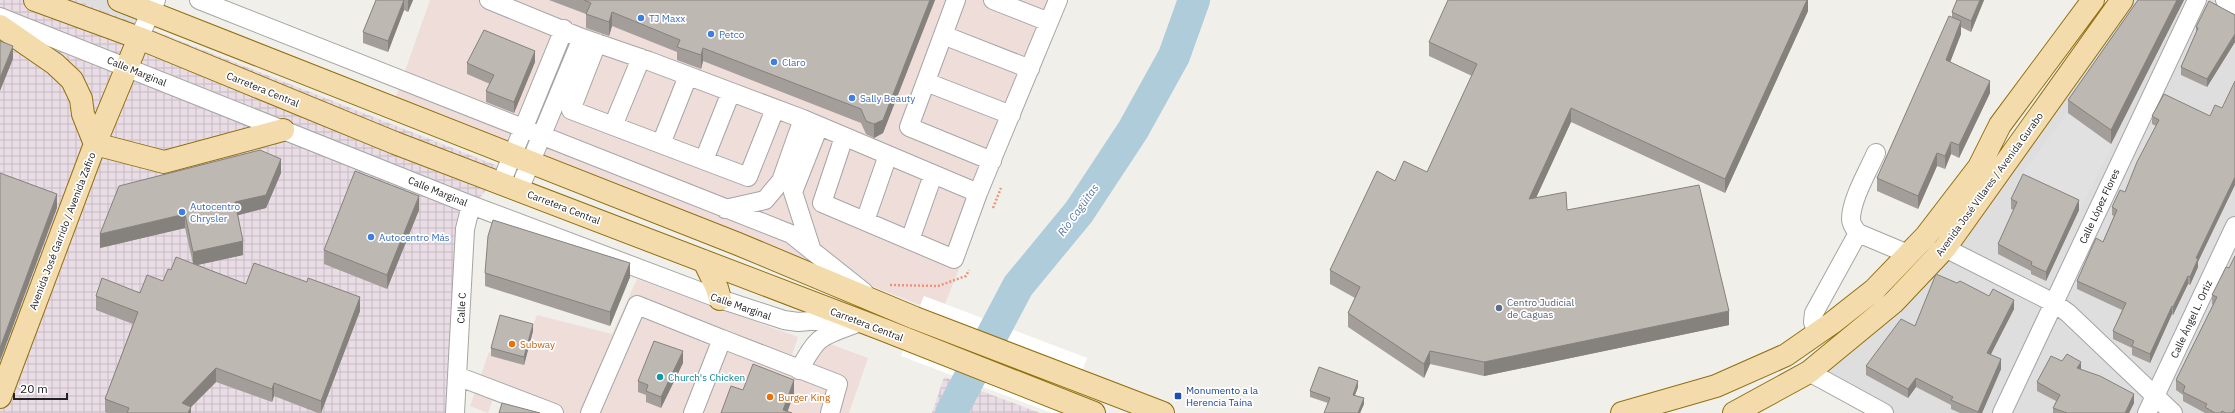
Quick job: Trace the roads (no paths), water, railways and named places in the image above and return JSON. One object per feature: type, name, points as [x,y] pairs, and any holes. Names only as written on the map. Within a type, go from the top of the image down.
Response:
[{"type":"main road","name":"Carretera Central","points":[[35,0],[139,38],[395,143],[884,330],[1072,403],[1094,413]]},
{"type":"main road","points":[[119,0],[153,6],[391,108],[874,300],[915,318],[1163,413]]},
{"type":"main road","name":"Avenida José Villares / Avenida Gurabo","points":[[1622,413],[1716,386],[1786,355],[1817,334],[1874,290],[1926,236],[1979,167],[2000,125],[2093,0]]},
{"type":"main road","name":"Avenida José Villares / Avenida Gurabo","points":[[1734,413],[1809,372],[1894,302],[1945,248],[2122,0]]},
{"type":"main road","points":[[0,26],[55,64],[72,80],[81,99],[83,114],[95,144],[164,162],[283,130]]},
{"type":"main road","name":"Avenida José Garrido / Avenida Zafiro","points":[[0,397],[95,144],[126,66],[139,38]]},
{"type":"main road","points":[[704,261],[717,288],[720,299]]},
{"type":"street","points":[[199,0],[791,234],[874,300]]},
{"type":"street","points":[[489,0],[512,4],[564,30],[811,122],[933,175],[978,192]]},
{"type":"street","points":[[956,0],[909,127],[992,161]]},
{"type":"street","points":[[993,0],[1049,22]]},
{"type":"street","points":[[844,137],[822,203],[954,259],[978,192],[1058,0]]},
{"type":"street","name":"Calle López Flores","points":[[2002,413],[2197,0]]},
{"type":"street","points":[[2225,0],[2235,5]]},
{"type":"street","points":[[139,38],[153,6]]},
{"type":"street","name":"Calle Marginal","points":[[0,17],[126,66],[471,205],[720,299],[784,320],[798,322],[834,318],[884,330]]},
{"type":"street","points":[[510,186],[521,159],[523,128],[564,30]]},
{"type":"street","points":[[943,34],[1030,69]]},
{"type":"street","points":[[589,40],[571,110],[748,177],[775,108]]},
{"type":"street","points":[[521,159],[542,135],[589,40]]},
{"type":"street","points":[[613,126],[641,58]]},
{"type":"street","points":[[661,144],[688,76]]},
{"type":"street","points":[[391,108],[402,80]]},
{"type":"street","points":[[926,82],[1011,115]]},
{"type":"street","points":[[704,160],[731,92]]},
{"type":"street","points":[[725,208],[766,200],[781,181],[811,122]]},
{"type":"street","points":[[811,122],[794,192],[812,251]]},
{"type":"street","points":[[1876,153],[1854,204],[1851,219],[1852,225],[1858,233],[1908,254]]},
{"type":"street","points":[[865,221],[888,156]]},
{"type":"street","points":[[910,240],[933,175]]},
{"type":"street","name":"Calle C","points":[[455,413],[465,229],[471,205]]},
{"type":"street","name":"Calle Ángel L. Ortiz","points":[[2147,413],[2235,226]]},
{"type":"street","points":[[1817,334],[1813,322],[1814,313],[1858,233]]},
{"type":"street","points":[[1945,248],[2054,303],[2068,312],[2173,413]]},
{"type":"street","points":[[590,413],[637,305],[799,370],[838,384],[830,413]]},
{"type":"street","points":[[799,370],[813,345],[824,335],[855,324]]},
{"type":"street","points":[[693,413],[722,339]]},
{"type":"street","points":[[1809,372],[1884,413]]},
{"type":"street","points":[[457,376],[554,413]]},
{"type":"waterway","name":"Río Cagüitas","points":[[951,413],[1018,286],[1079,212],[1133,130],[1174,56],[1194,0]]},
{"type":"place","name":"TJ Maxx","points":[[641,18]]},
{"type":"place","name":"Petco","points":[[711,34]]},
{"type":"place","name":"Claro","points":[[774,62]]},
{"type":"place","name":"Sally Beauty","points":[[852,98]]},
{"type":"place","name":"Autocentro Chrysler","points":[[182,212]]},
{"type":"place","name":"Autocentro Más","points":[[371,237]]},
{"type":"place","name":"Centro Judicial de Caguas","points":[[1499,308]]},
{"type":"place","name":"Subway","points":[[512,344]]},
{"type":"place","name":"Church's Chicken","points":[[660,377]]},
{"type":"place","name":"Monumento a la Herencia Taína","points":[[1178,396]]},
{"type":"place","name":"Burger King","points":[[770,397]]}]
